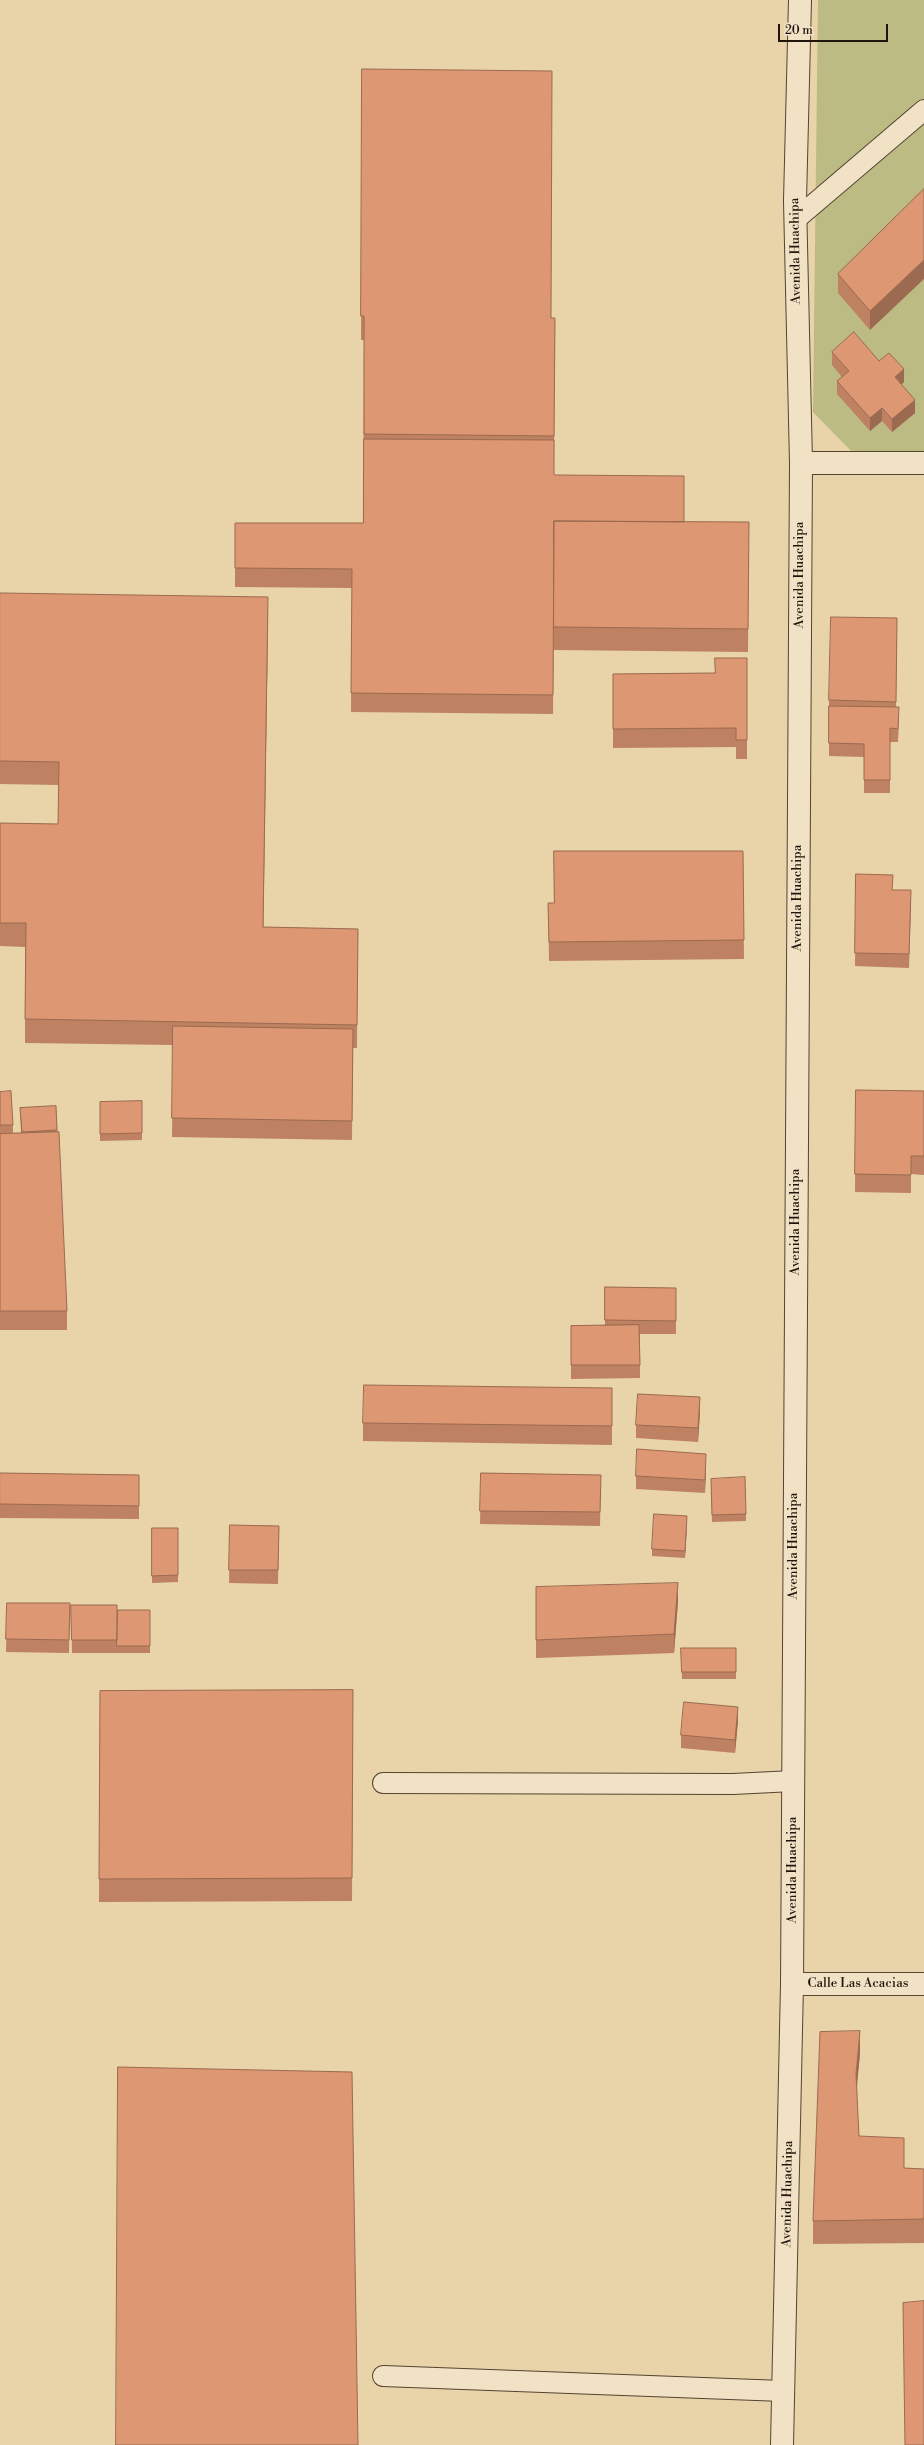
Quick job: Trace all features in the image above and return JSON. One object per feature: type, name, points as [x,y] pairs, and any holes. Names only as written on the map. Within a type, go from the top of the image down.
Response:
[{"type":"street","name":"Avenida Huachipa","points":[[782,2445],[792,1984],[801,463],[795,220],[800,0]]},
{"type":"street","points":[[801,463],[924,463]]},
{"type":"street","name":"Calle Las Acacias","points":[[792,1984],[924,1984]]},
{"type":"lane","points":[[795,220],[924,110]]},
{"type":"lane","points":[[383,1783],[733,1784],[793,1781]]},
{"type":"lane","points":[[383,2376],[783,2391]]},
{"type":"shaded area","points":[[818,0],[924,0],[924,451],[851,451],[813,412]]},
{"type":"building","points":[[362,69],[552,71],[551,318],[555,318],[554,436],[364,434],[364,316],[361,316]]},
{"type":"building","points":[[924,189],[924,260],[870,311],[838,274]]},
{"type":"building","points":[[854,332],[879,361],[889,353],[904,369],[895,377],[915,400],[892,419],[882,408],[870,418],[837,381],[849,371],[832,352]]},
{"type":"building","points":[[364,439],[554,440],[554,475],[684,476],[684,522],[554,521],[553,695],[351,693],[352,569],[235,568],[235,523],[363,523]]},
{"type":"building","points":[[554,521],[749,522],[748,629],[554,627]]},
{"type":"building","points":[[0,593],[268,597],[263,927],[358,929],[357,1025],[25,1019],[26,923],[0,923],[0,823],[58,824],[59,762],[0,761]]},
{"type":"building","points":[[831,617],[897,618],[896,702],[829,700]]},
{"type":"building","points":[[715,658],[747,658],[747,740],[736,740],[736,728],[613,729],[613,674],[715,673]]},
{"type":"building","points":[[829,706],[899,707],[898,729],[890,728],[890,780],[864,780],[864,744],[829,743]]},
{"type":"building","points":[[554,851],[743,851],[744,940],[549,942],[548,903],[554,903]]},
{"type":"building","points":[[856,874],[893,875],[892,890],[911,890],[909,954],[855,953]]},
{"type":"building","points":[[173,1026],[353,1029],[352,1121],[172,1118]]},
{"type":"building","points":[[856,1090],[924,1091],[924,1156],[911,1156],[911,1175],[855,1174]]},
{"type":"building","points":[[11,1091],[13,1125],[0,1125],[0,1092]]},
{"type":"building","points":[[142,1101],[142,1133],[100,1134],[100,1102]]},
{"type":"building","points":[[56,1106],[57,1130],[22,1132],[20,1108]]},
{"type":"building","points":[[59,1132],[67,1311],[0,1311],[0,1134]]},
{"type":"building","points":[[605,1287],[676,1288],[676,1321],[605,1320]]},
{"type":"building","points":[[639,1325],[640,1365],[571,1365],[571,1326]]},
{"type":"building","points":[[364,1385],[612,1388],[612,1426],[363,1423]]},
{"type":"building","points":[[638,1394],[700,1397],[698,1428],[636,1425]]},
{"type":"building","points":[[637,1449],[706,1454],[705,1480],[636,1476]]},
{"type":"building","points":[[0,1473],[139,1475],[139,1506],[0,1504]]},
{"type":"building","points":[[481,1473],[601,1475],[600,1512],[480,1511]]},
{"type":"building","points":[[745,1477],[746,1514],[712,1515],[711,1479]]},
{"type":"building","points":[[654,1514],[687,1516],[685,1551],[652,1549]]},
{"type":"building","points":[[230,1525],[279,1526],[278,1570],[229,1570]]},
{"type":"building","points":[[152,1528],[178,1528],[178,1575],[152,1576]]},
{"type":"building","points":[[678,1583],[674,1634],[536,1640],[536,1587]]},
{"type":"building","points":[[7,1603],[70,1603],[69,1640],[6,1639]]},
{"type":"building","points":[[71,1605],[117,1605],[117,1640],[72,1640]]},
{"type":"building","points":[[118,1610],[150,1610],[150,1646],[117,1646]]},
{"type":"building","points":[[681,1648],[736,1648],[736,1672],[682,1672]]},
{"type":"building","points":[[353,1690],[352,1878],[99,1879],[100,1691]]},
{"type":"building","points":[[684,1702],[738,1707],[735,1740],[681,1735]]},
{"type":"building","points":[[860,2031],[856,2074],[859,2136],[904,2138],[904,2168],[924,2169],[924,2219],[813,2221],[820,2032]]},
{"type":"building","points":[[118,2067],[352,2072],[358,2445],[116,2445]]},
{"type":"building","points":[[924,2301],[924,2445],[905,2445],[903,2303]]}]
